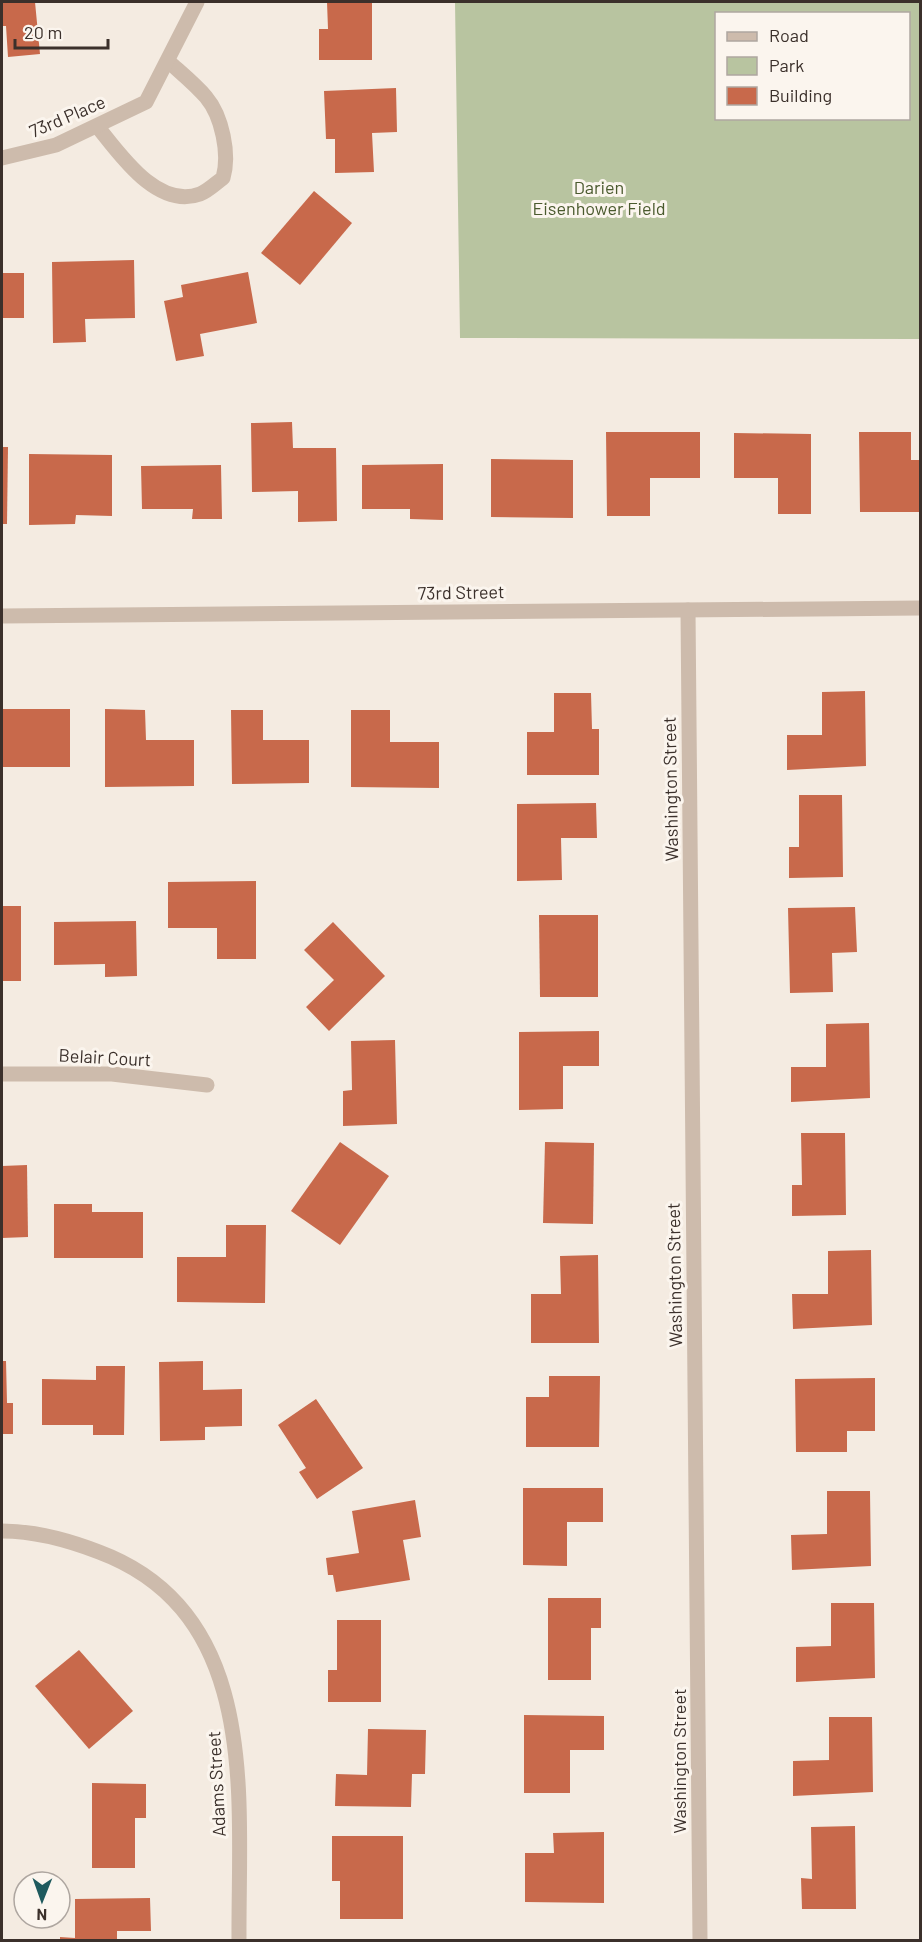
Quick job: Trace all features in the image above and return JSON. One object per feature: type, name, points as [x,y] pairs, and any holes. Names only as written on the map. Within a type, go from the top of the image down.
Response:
[{"type":"street","points":[[97,126],[141,178],[167,194],[199,194],[223,178],[226,160],[219,122],[207,98],[168,61],[196,2]]},
{"type":"street","name":"73rd Place","points":[[2,158],[56,145],[146,102],[168,61]]},
{"type":"street","name":"73rd Street","points":[[2,616],[921,608]]},
{"type":"street","name":"Washington Street","points":[[688,610],[700,1941]]},
{"type":"street","name":"Belair Court","points":[[2,1074],[112,1074],[207,1085]]},
{"type":"street","name":"Adams Street","points":[[2,1531],[48,1536],[118,1559],[146,1576],[173,1598],[200,1631],[226,1698],[238,1759],[239,1941]]},
{"type":"green space","name":"Darien Eisenhower Field","points":[[455,2],[920,2],[920,339],[460,338]]},
{"type":"building","points":[[2,2],[35,2],[40,54],[8,57],[6,26],[2,26]]},
{"type":"building","points":[[327,2],[372,2],[372,60],[319,60],[319,29],[328,29]]},
{"type":"building","points":[[396,88],[397,132],[372,133],[374,172],[335,173],[335,139],[326,139],[324,91]]},
{"type":"building","points":[[314,191],[352,223],[300,285],[261,253]]},
{"type":"building","points":[[134,260],[135,318],[85,319],[86,342],[53,343],[52,262]]},
{"type":"building","points":[[248,272],[257,323],[200,334],[204,356],[176,361],[164,301],[183,297],[181,285]]},
{"type":"building","points":[[2,273],[24,273],[24,318],[2,318]]},
{"type":"building","points":[[292,422],[293,448],[336,448],[337,521],[298,522],[298,491],[252,492],[251,423]]},
{"type":"building","points":[[606,432],[700,432],[700,478],[650,478],[650,516],[607,516]]},
{"type":"building","points":[[859,432],[911,432],[911,460],[920,460],[920,512],[860,512]]},
{"type":"building","points":[[734,433],[811,434],[811,514],[778,514],[778,478],[734,478]]},
{"type":"building","points":[[2,447],[8,447],[7,524],[2,524]]},
{"type":"building","points":[[29,454],[112,455],[112,516],[76,515],[75,524],[29,525]]},
{"type":"building","points":[[491,459],[573,460],[573,518],[491,517]]},
{"type":"building","points":[[443,464],[443,520],[410,519],[410,509],[362,509],[362,465]]},
{"type":"building","points":[[221,465],[222,519],[192,519],[193,509],[142,509],[141,466]]},
{"type":"building","points":[[865,691],[866,766],[787,770],[787,735],[822,735],[822,692]]},
{"type":"building","points":[[554,693],[591,693],[592,729],[599,729],[599,775],[527,775],[527,732],[554,732]]},
{"type":"building","points":[[2,709],[70,709],[70,767],[2,767]]},
{"type":"building","points":[[105,709],[145,710],[146,740],[194,740],[194,786],[105,787]]},
{"type":"building","points":[[231,710],[263,710],[263,740],[309,740],[309,783],[232,784]]},
{"type":"building","points":[[351,710],[390,710],[390,742],[439,742],[439,788],[351,787]]},
{"type":"building","points":[[799,795],[842,795],[843,877],[789,878],[789,847],[799,847]]},
{"type":"building","points":[[596,803],[597,838],[561,838],[562,880],[517,881],[517,804]]},
{"type":"building","points":[[256,881],[256,959],[217,959],[217,928],[168,928],[168,882]]},
{"type":"building","points":[[2,906],[21,906],[21,981],[2,981]]},
{"type":"building","points":[[855,907],[857,952],[832,953],[833,992],[790,993],[788,908]]},
{"type":"building","points":[[539,915],[598,915],[598,997],[540,997]]},
{"type":"building","points":[[136,921],[137,976],[105,977],[105,964],[54,965],[54,922]]},
{"type":"building","points":[[333,922],[385,976],[329,1031],[306,1007],[334,980],[304,950]]},
{"type":"building","points":[[869,1023],[870,1098],[791,1102],[791,1067],[826,1067],[826,1024]]},
{"type":"building","points":[[599,1031],[599,1066],[563,1066],[563,1109],[519,1110],[519,1032]]},
{"type":"building","points":[[395,1040],[397,1124],[343,1126],[343,1091],[352,1090],[351,1041]]},
{"type":"building","points":[[801,1133],[845,1133],[846,1215],[792,1216],[792,1185],[802,1185]]},
{"type":"building","points":[[340,1142],[389,1176],[340,1245],[291,1211]]},
{"type":"building","points":[[545,1142],[594,1143],[593,1224],[543,1223]]},
{"type":"building","points":[[27,1165],[28,1237],[2,1238],[2,1166]]},
{"type":"building","points":[[54,1204],[92,1204],[92,1212],[143,1212],[143,1258],[54,1258]]},
{"type":"building","points":[[226,1225],[266,1225],[265,1303],[177,1302],[177,1257],[226,1257]]},
{"type":"building","points":[[871,1250],[872,1325],[793,1329],[792,1294],[828,1294],[828,1251]]},
{"type":"building","points":[[598,1255],[599,1343],[531,1343],[531,1294],[561,1294],[560,1256]]},
{"type":"building","points":[[2,1361],[6,1361],[7,1403],[13,1403],[13,1434],[2,1434]]},
{"type":"building","points":[[203,1361],[203,1390],[242,1389],[242,1426],[205,1427],[205,1440],[160,1441],[159,1362]]},
{"type":"building","points":[[96,1366],[125,1366],[124,1435],[93,1435],[93,1425],[42,1425],[42,1379],[96,1380]]},
{"type":"building","points":[[549,1376],[600,1376],[599,1447],[526,1447],[526,1397],[549,1397]]},
{"type":"building","points":[[875,1378],[875,1431],[847,1431],[847,1452],[796,1452],[795,1379]]},
{"type":"building","points":[[316,1399],[363,1468],[317,1499],[299,1472],[306,1468],[278,1425]]},
{"type":"building","points":[[523,1488],[603,1488],[603,1522],[567,1522],[567,1566],[523,1565]]},
{"type":"building","points":[[827,1491],[870,1491],[871,1566],[792,1570],[791,1535],[827,1534]]},
{"type":"building","points":[[415,1500],[421,1537],[403,1540],[410,1580],[336,1592],[333,1575],[328,1575],[326,1558],[359,1553],[352,1511]]},
{"type":"building","points":[[548,1598],[601,1598],[601,1628],[591,1628],[591,1680],[548,1680]]},
{"type":"building","points":[[831,1603],[874,1603],[875,1678],[796,1682],[796,1647],[831,1646]]},
{"type":"building","points":[[337,1620],[381,1620],[381,1702],[328,1702],[328,1670],[337,1670]]},
{"type":"building","points":[[79,1650],[133,1711],[89,1749],[35,1686]]},
{"type":"building","points":[[524,1715],[604,1716],[604,1750],[570,1750],[570,1793],[524,1793]]},
{"type":"building","points":[[829,1717],[872,1717],[873,1792],[793,1796],[793,1761],[829,1760]]},
{"type":"building","points":[[368,1729],[426,1730],[425,1774],[412,1774],[411,1807],[335,1806],[336,1774],[367,1775]]},
{"type":"building","points":[[92,1783],[146,1784],[146,1818],[135,1818],[135,1868],[92,1868]]},
{"type":"building","points":[[855,1826],[856,1909],[802,1909],[801,1878],[812,1879],[811,1827]]},
{"type":"building","points":[[604,1832],[604,1903],[525,1902],[525,1853],[554,1853],[553,1833]]},
{"type":"building","points":[[332,1836],[403,1836],[403,1919],[340,1919],[340,1881],[332,1881]]},
{"type":"building","points":[[150,1898],[151,1931],[117,1931],[117,1940],[60,1940],[60,1937],[75,1938],[75,1899]]}]
